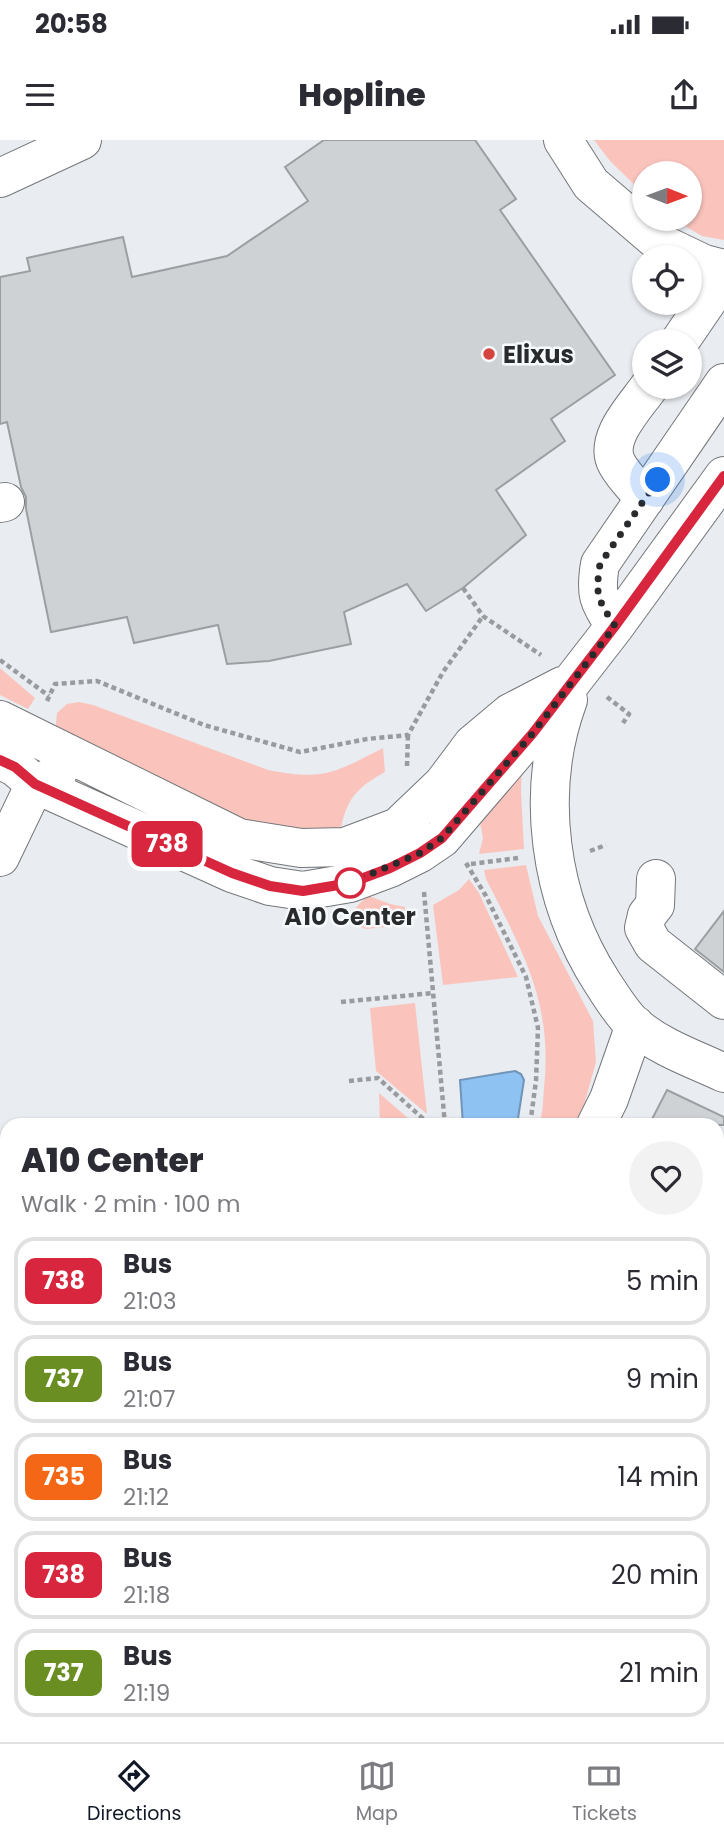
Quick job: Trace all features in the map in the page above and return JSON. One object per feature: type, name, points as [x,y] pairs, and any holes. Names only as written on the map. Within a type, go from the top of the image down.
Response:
[{"type":"street","points":[[0,178],[82,140]]},
{"type":"street","points":[[563,140],[591,184],[660,243],[704,264],[722,268],[710,297],[688,329]]},
{"type":"street","points":[[615,626],[598,601],[600,564],[724,383]]},
{"type":"street","points":[[641,399],[617,435],[612,451],[617,465],[645,499]]},
{"type":"street","points":[[724,476],[615,626],[590,686],[558,726],[551,770],[552,854],[561,891],[583,947],[616,1004],[635,1025],[664,1045],[724,1073]]},
{"type":"street","points":[[15,728],[239,838],[301,848],[345,847],[398,827],[443,784],[473,744],[510,713],[590,686]]},
{"type":"street","points":[[0,760],[15,767],[35,784],[232,873],[270,886],[303,891],[350,883],[431,846],[533,733],[590,686]]},
{"type":"street","points":[[0,857],[35,784],[60,774],[97,769]]},
{"type":"street","points":[[656,879],[655,905],[647,915],[645,928],[653,944],[724,1000]]},
{"type":"street","points":[[600,1118],[635,1025]]},
{"type":"path","points":[[463,588],[483,616],[629,714],[622,723]]},
{"type":"path","points":[[417,810],[406,798],[408,735],[443,672],[483,616]]},
{"type":"path","points":[[0,660],[49,696]]},
{"type":"path","points":[[15,728],[49,696],[55,684],[97,681],[204,726],[300,752],[408,735]]},
{"type":"path","points":[[591,851],[606,845]]},
{"type":"path","points":[[444,1118],[433,993],[431,846],[467,864],[526,977],[538,1028],[536,1081],[531,1118]]},
{"type":"path","points":[[341,1002],[433,993]]},
{"type":"path","points":[[349,1081],[378,1078],[422,1118]]},
{"type":"shaded area","points":[[594,140],[724,140],[724,240],[702,236],[693,231],[702,231],[702,161],[632,161],[632,182],[610,161]]},
{"type":"shaded area","points":[[0,668],[35,698],[28,709],[0,695]]},
{"type":"shaded area","points":[[79,702],[268,770],[303,775],[328,772],[352,764],[383,748],[385,772],[355,794],[341,828],[279,838],[55,733],[57,713],[67,704]]},
{"type":"shaded area","points":[[522,763],[524,849],[479,854],[483,838],[479,817]]},
{"type":"shaded area","points":[[526,865],[538,916],[593,1021],[596,1062],[578,1118],[541,1118],[546,1058],[539,1004],[523,955],[484,870]]},
{"type":"shaded area","points":[[469,879],[479,893],[518,977],[443,985],[433,905],[459,890]]},
{"type":"shaded area","points":[[369,896],[405,907],[406,925],[366,929],[344,920]]},
{"type":"shaded area","points":[[415,1003],[427,1114],[376,1071],[370,1008]]},
{"type":"shaded area","points":[[379,1093],[408,1118],[380,1118]]},
{"type":"water","points":[[515,1071],[521,1074],[524,1080],[518,1118],[463,1118],[460,1080]]},
{"type":"building","points":[[324,140],[475,140],[516,199],[500,210],[615,375],[551,419],[565,441],[496,490],[526,535],[463,588],[426,611],[407,584],[344,612],[351,644],[269,661],[227,664],[218,625],[134,643],[127,617],[51,632],[26,509],[26,497],[21,487],[7,422],[0,424],[0,277],[30,271],[27,258],[123,237],[132,277],[227,256],[308,201],[285,167]]},
{"type":"building","points":[[724,911],[724,972],[695,949]]},
{"type":"building","points":[[667,1090],[724,1117],[724,1118],[653,1118]]},
{"type":"bus line","name":"738","points":[[0,760],[15,767],[35,784],[232,873],[270,886],[303,891],[350,883],[370,876],[420,853],[442,838],[533,733],[576,678],[724,476]]},
{"type":"place","name":"Elixus","points":[[489,354]]},
{"type":"place","name":"A10 Center","points":[[350,883]]},
{"type":"route","points":[[350,883],[390,868],[442,838],[533,733],[576,678],[615,626],[598,601],[600,564],[658,480]]}]
